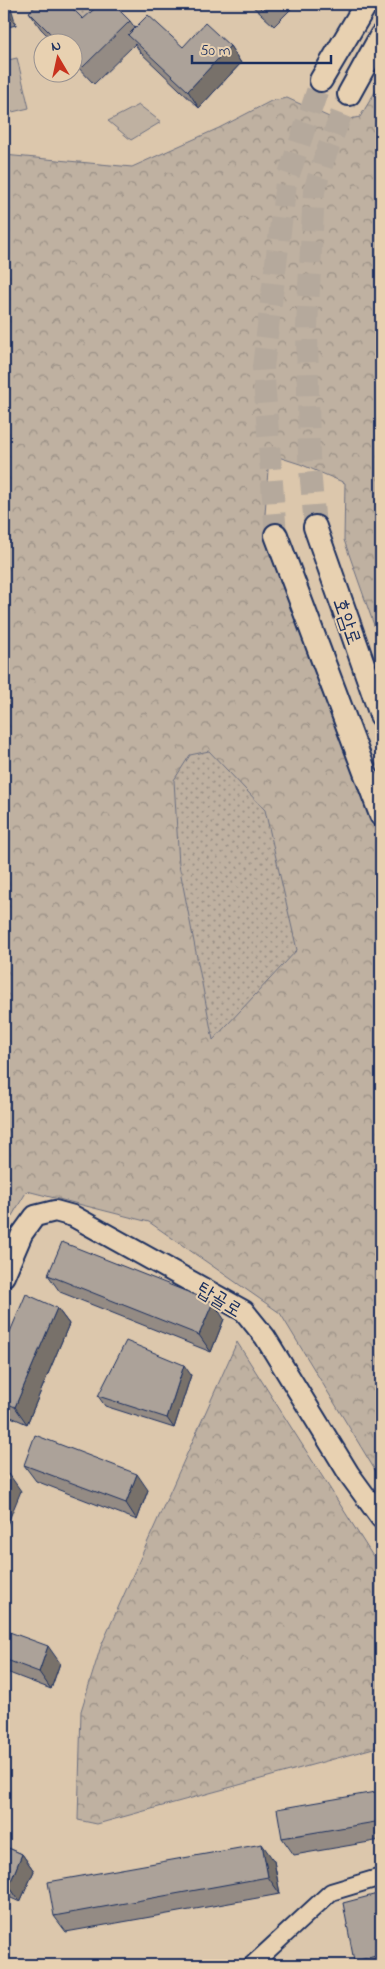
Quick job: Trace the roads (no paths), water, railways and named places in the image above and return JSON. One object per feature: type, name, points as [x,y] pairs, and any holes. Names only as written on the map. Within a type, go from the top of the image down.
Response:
[{"type":"main road","points":[[321,80],[366,4]]},
{"type":"main road","points":[[349,94],[381,36]]},
{"type":"main road","name":"호암로","points":[[315,527],[381,715]]},
{"type":"main road","points":[[276,535],[381,815]]},
{"type":"street","name":"탑골로","points":[[4,1276],[22,1234],[35,1216],[55,1211],[73,1216],[244,1311],[265,1338],[349,1474],[381,1518]]},
{"type":"street","points":[[252,1965],[331,1892],[381,1877]]},
{"type":"tunnel","points":[[276,535],[263,367],[286,183],[321,80]]},
{"type":"tunnel","points":[[315,527],[309,457],[307,327],[314,191],[349,94]]}]
